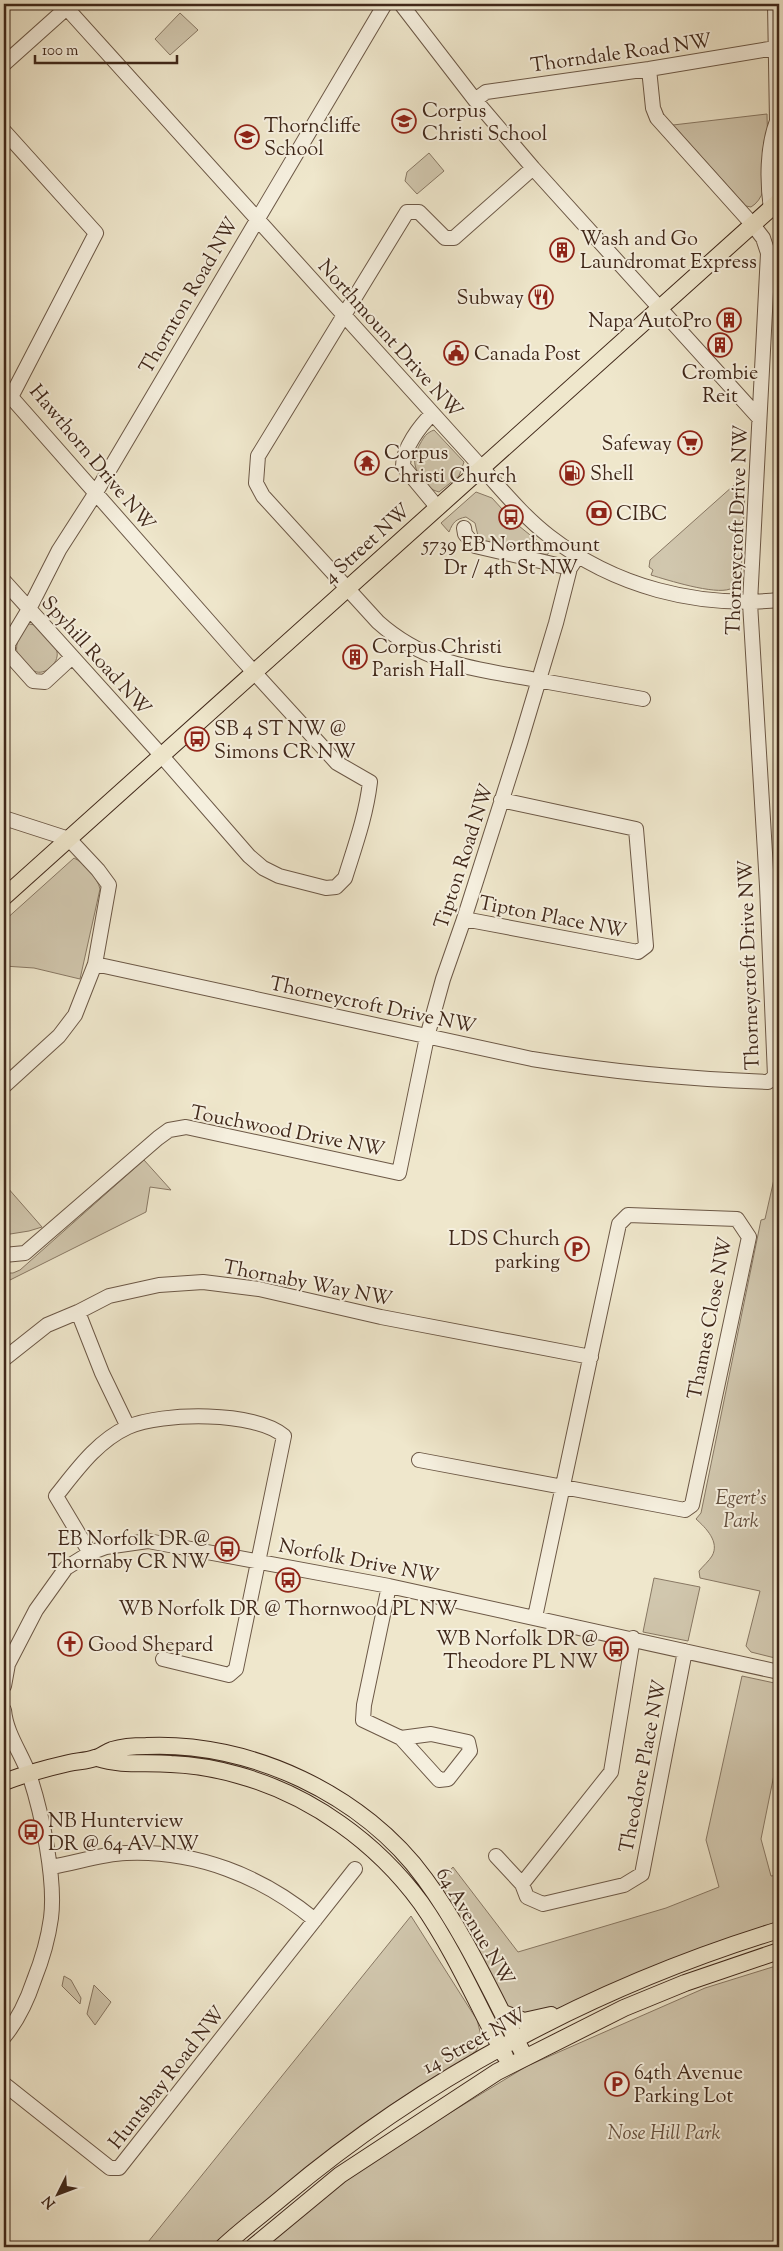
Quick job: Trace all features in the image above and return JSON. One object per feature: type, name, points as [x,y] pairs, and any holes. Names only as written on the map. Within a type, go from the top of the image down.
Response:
[{"type":"main road","name":"4 Street NW","points":[[4,897],[775,205]]},
{"type":"main road","name":"64 Avenue NW","points":[[4,1782],[96,1758],[113,1750],[146,1746],[199,1748],[231,1754],[260,1762],[325,1791],[382,1834],[424,1877],[463,1938],[525,2057]]},
{"type":"main road","name":"64 Avenue NW","points":[[96,1758],[114,1764],[172,1764],[239,1775],[273,1787],[328,1815],[356,1835],[401,1879],[434,1923],[510,2065]]},
{"type":"main road","name":"14 Street NW","points":[[223,2247],[329,2158],[384,2118],[476,2061],[602,1998],[683,1963],[779,1930]]},
{"type":"main road","name":"14 Street NW","points":[[252,2247],[340,2174],[488,2077],[624,2008],[694,1980],[779,1951]]},
{"type":"main road","points":[[503,2013],[524,2021],[543,2019],[593,1998],[602,1998]]},
{"type":"main road","points":[[474,1999],[487,2037],[487,2045],[476,2061]]},
{"type":"street","name":"Thornton Road NW","points":[[72,658],[45,682],[33,681],[8,653],[8,644],[29,609],[59,550],[95,494],[385,4]]},
{"type":"street","points":[[401,4],[475,100],[533,168],[760,418]]},
{"type":"street","points":[[775,4],[779,125],[771,143],[769,189],[775,205]]},
{"type":"street","name":"Northmount Drive NW","points":[[67,5],[432,414],[574,562],[670,594],[710,601],[750,603],[779,600]]},
{"type":"street","points":[[4,64],[67,5]]},
{"type":"street","name":"Thorndale Road NW","points":[[475,100],[486,92],[649,69],[775,48]]},
{"type":"street","name":"Thorneycroft Drive NW","points":[[95,964],[532,1059],[600,1070],[703,1079],[768,1082],[775,1076],[767,886],[750,603],[768,253],[763,238],[753,225],[657,118],[653,108],[649,69]]},
{"type":"street","name":"Hawthorn Drive NW","points":[[4,131],[96,233],[11,397],[95,494],[337,763],[370,782],[360,831],[345,878],[340,884],[326,888],[279,876],[263,868],[249,856],[161,755]]},
{"type":"street","points":[[533,168],[454,238],[445,238],[419,212],[407,212],[258,456],[255,471],[256,483],[263,496],[378,622],[396,638],[418,651],[465,668],[643,699]]},
{"type":"street","points":[[432,414],[421,424],[403,458],[403,466],[438,508]]},
{"type":"street","points":[[464,528],[465,534],[475,546],[574,562]]},
{"type":"street","name":"Tipton Road NW","points":[[400,1173],[427,1037],[443,979],[464,920],[574,562]]},
{"type":"street","name":"Spyhill Road NW","points":[[4,580],[161,755]]},
{"type":"street","name":"Tipton Place NW","points":[[464,920],[638,952],[646,946],[636,829],[501,800]]},
{"type":"street","points":[[4,818],[69,839],[98,870],[109,885],[95,964],[72,1021],[59,1036],[4,1086]]},
{"type":"street","name":"Touchwood Drive NW","points":[[4,1255],[25,1253],[169,1130],[186,1127],[400,1173]]},
{"type":"street","name":"Thames Close NW","points":[[535,1617],[562,1488],[619,1224],[628,1215],[737,1218],[750,1237],[692,1505],[685,1510],[562,1488]]},
{"type":"street","name":"Thornaby Way NW","points":[[4,1359],[47,1325],[109,1296],[159,1285],[203,1282],[259,1289],[381,1316],[591,1357]]},
{"type":"street","points":[[78,1312],[102,1373],[128,1427]]},
{"type":"street","points":[[90,1553],[56,1496],[78,1468],[104,1442],[128,1427],[170,1418],[226,1416],[276,1429],[284,1436],[236,1669],[229,1675],[163,1659]]},
{"type":"street","points":[[419,1460],[562,1488]]},
{"type":"street","name":"Norfolk Drive NW","points":[[4,1686],[6,1664],[36,1610],[66,1568],[90,1553],[106,1547],[148,1541],[389,1586],[633,1638],[779,1672]]},
{"type":"street","points":[[389,1586],[367,1688],[363,1720],[401,1738],[439,1780],[448,1779],[470,1751],[468,1742],[431,1734],[401,1738]]},
{"type":"street","points":[[522,1884],[611,1772],[633,1638]]},
{"type":"street","name":"Theodore Place NW","points":[[496,1856],[522,1884],[527,1897],[543,1904],[624,1885],[642,1874],[685,1651]]},
{"type":"street","points":[[4,1710],[5,1720],[29,1774],[51,1867],[51,1916],[45,1952],[31,1989],[15,2023],[4,2037]]},
{"type":"street","points":[[51,1867],[125,1853],[172,1855],[223,1866],[294,1903],[315,1920]]},
{"type":"street","name":"Huntsbay Road NW","points":[[4,2084],[110,2168],[119,2168],[355,1869]]},
{"type":"green space","points":[[180,13],[198,30],[170,55],[155,39]]},
{"type":"green space","points":[[767,114],[767,178],[759,200],[751,207],[746,206],[673,125]]},
{"type":"green space","points":[[429,153],[444,171],[417,194],[405,181],[407,172]]},
{"type":"green space","points":[[434,430],[464,462],[459,476],[439,492],[428,486],[423,480],[417,471],[415,463],[417,449],[421,442],[427,434]]},
{"type":"green space","points":[[733,486],[745,492],[741,574],[736,585],[730,589],[714,590],[651,575],[653,570],[649,567],[650,560]]},
{"type":"green space","points":[[476,492],[492,498],[514,522],[550,551],[547,555],[484,541],[478,536],[475,523],[466,517],[455,522],[449,532],[441,523]]},
{"type":"green space","points":[[29,624],[35,625],[56,649],[57,658],[55,663],[43,672],[31,669],[17,653],[19,637]]},
{"type":"green space","points":[[74,858],[90,871],[100,889],[80,979],[34,968],[4,966],[4,921]]},
{"type":"green space","name":"Egert's Park","points":[[776,1104],[779,1104],[779,1659],[751,1652],[746,1646],[760,1591],[700,1578],[699,1571],[712,1556],[714,1546],[708,1531],[696,1519],[701,1513],[761,1220],[765,1219],[777,1166]]},
{"type":"green space","points":[[144,1160],[171,1190],[150,1187],[146,1212],[4,1283],[4,1273],[13,1273],[20,1270]]},
{"type":"green space","points":[[4,1187],[7,1187],[42,1227],[4,1235]]},
{"type":"green space","points":[[654,1578],[700,1587],[688,1641],[643,1632]]},
{"type":"green space","points":[[742,1676],[779,1684],[779,1750],[761,1839],[771,1876],[779,1875],[779,1923],[657,1966],[550,2012],[518,2016],[505,2004],[437,1885],[453,1867],[518,1952],[666,1908],[719,1887],[706,1840]]},
{"type":"green space","points":[[411,1916],[477,2020],[482,2039],[476,2051],[214,2247],[144,2247]]},
{"type":"green space","name":"Nose Hill Park","points":[[779,1965],[779,2247],[263,2247],[344,2181],[384,2153],[527,2066],[705,1988]]},
{"type":"green space","points":[[64,1976],[71,1980],[81,1998],[80,2004],[62,1986]]},
{"type":"green space","points":[[94,1985],[111,2002],[95,2025],[87,2014]]},
{"type":"place","name":"Corpus Christi School","points":[[404,121]]},
{"type":"place","name":"Thorncliffe School","points":[[247,137]]},
{"type":"place","name":"Wash and Go Laundromat Express","points":[[562,250]]},
{"type":"place","name":"Subway","points":[[541,297]]},
{"type":"place","name":"Napa AutoPro","points":[[729,320]]},
{"type":"place","name":"Crombie Reit","points":[[720,345]]},
{"type":"place","name":"Canada Post","points":[[456,353]]},
{"type":"place","name":"Safeway","points":[[690,443]]},
{"type":"place","name":"Corpus Christi Church","points":[[367,463]]},
{"type":"place","name":"Shell","points":[[572,473]]},
{"type":"place","name":"CIBC","points":[[599,513]]},
{"type":"place","name":"5739 EB Northmount Dr / 4th St NW","points":[[511,517]]},
{"type":"place","name":"Corpus Christi Parish Hall","points":[[355,657]]},
{"type":"place","name":"SB 4 ST NW @ Simons CR NW","points":[[197,739]]},
{"type":"place","name":"LDS Church parking","points":[[577,1249]]},
{"type":"place","name":"EB Norfolk DR @ Thornaby CR NW","points":[[227,1549]]},
{"type":"place","name":"WB Norfolk DR @ Thornwood PL NW","points":[[288,1580]]},
{"type":"place","name":"Good Shepard","points":[[70,1644]]},
{"type":"place","name":"WB Norfolk DR @ Theodore PL NW","points":[[616,1649]]},
{"type":"place","name":"NB Hunterview DR @ 64 AV NW","points":[[31,1832]]},
{"type":"place","name":"64th Avenue Parking Lot","points":[[617,2084]]}]
